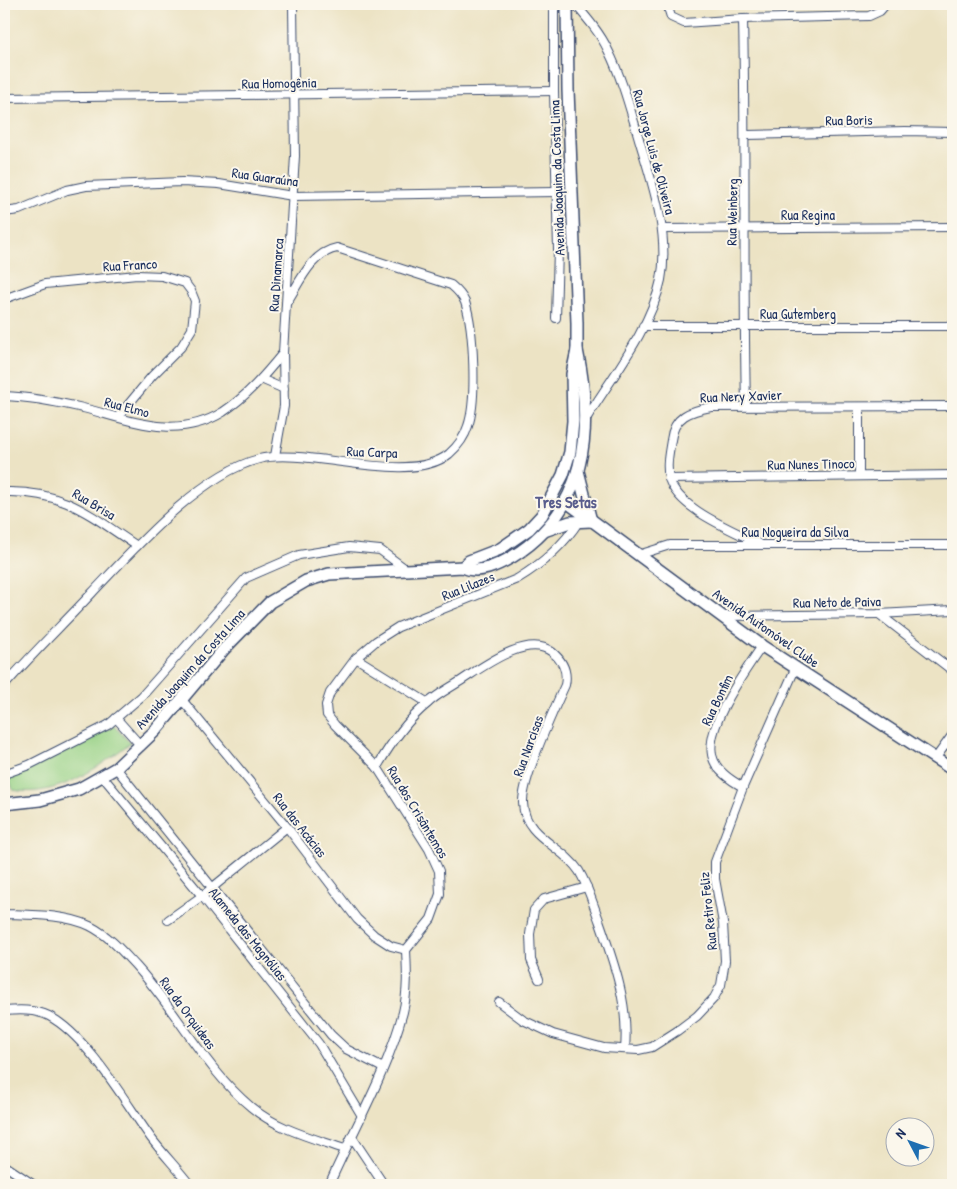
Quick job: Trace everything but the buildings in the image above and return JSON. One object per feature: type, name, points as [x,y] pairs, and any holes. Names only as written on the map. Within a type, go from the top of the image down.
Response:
[{"type":"main road","name":"Avenida Joaquim da Costa Lima","points":[[463,567],[469,561],[508,544],[529,529],[542,514],[563,476],[570,452],[573,421],[572,374],[576,350],[575,247],[568,90],[568,4]]},
{"type":"main road","name":"Avenida Joaquim da Costa Lima","points":[[4,804],[40,800],[79,789],[116,768],[141,746],[183,701],[224,649],[270,602],[306,580],[328,574],[463,567],[470,571],[500,564],[526,548],[546,531],[567,502],[578,470],[583,448],[585,421],[584,391],[576,350]]},
{"type":"main road","points":[[546,531],[558,525],[585,521],[578,470]]},
{"type":"main road","points":[[542,514],[567,502],[563,476]]},
{"type":"main road","name":"Avenida Automóvel Clube","points":[[567,502],[585,521],[638,555],[795,669],[953,770]]},
{"type":"street","name":"Rua Dinamarca","points":[[275,456],[281,434],[284,389],[283,353],[293,196],[295,96],[293,4]]},
{"type":"street","points":[[554,4],[558,250],[556,318]]},
{"type":"street","name":"Rua Jorge Luis de Oliveira","points":[[576,4],[608,48],[623,84],[652,183],[662,229],[663,252],[661,279],[644,326],[585,421]]},
{"type":"street","points":[[667,4],[672,17],[684,23],[743,19],[869,16],[880,11],[886,4]]},
{"type":"street","name":"Rua Weinberg","points":[[743,19],[746,135],[743,228],[746,405]]},
{"type":"street","name":"Rua Homogênia","points":[[4,98],[295,96],[554,91]]},
{"type":"street","name":"Rua Boris","points":[[746,135],[904,131],[953,132]]},
{"type":"street","name":"Rua Guaraúna","points":[[4,212],[19,210],[66,190],[86,186],[182,182],[219,184],[293,196],[557,192]]},
{"type":"street","name":"Rua Regina","points":[[662,229],[953,227]]},
{"type":"street","points":[[558,250],[575,247]]},
{"type":"street","name":"Rua Carpa","points":[[4,686],[137,546],[195,495],[224,473],[239,465],[275,456],[377,466],[416,465],[437,461],[449,453],[463,437],[469,425],[473,393],[469,315],[462,296],[451,285],[337,248],[321,253],[315,259],[287,302]]},
{"type":"street","name":"Rua Franco","points":[[4,299],[44,284],[137,275],[162,276],[184,283],[192,291],[195,301],[192,329],[181,347],[152,376],[118,417]]},
{"type":"street","name":"Rua Gutemberg","points":[[644,326],[953,326]]},
{"type":"street","name":"Rua Elmo","points":[[4,396],[29,397],[118,417],[144,426],[169,427],[196,423],[222,412],[262,379],[283,353]]},
{"type":"street","points":[[262,379],[284,389]]},
{"type":"street","name":"Rua Nery Xavier","points":[[669,479],[667,463],[672,430],[680,417],[692,410],[746,405],[859,408],[953,406]]},
{"type":"street","points":[[859,408],[859,476]]},
{"type":"street","name":"Rua Nunes Tinoco","points":[[669,479],[953,476]]},
{"type":"street","points":[[669,479],[678,494],[690,506],[760,544]]},
{"type":"street","name":"Rua Brisa","points":[[4,492],[29,491],[53,496],[73,504],[137,546]]},
{"type":"street","name":"Rua Lilazes","points":[[377,766],[335,725],[328,715],[326,705],[330,692],[356,658],[398,627],[517,579],[535,568],[585,521]]},
{"type":"street","name":"Rua Nogueira da Silva","points":[[638,555],[670,545],[953,545]]},
{"type":"street","points":[[4,774],[29,765],[82,740],[116,718],[142,696],[246,578],[299,554],[349,547],[380,550],[408,570]]},
{"type":"street","name":"Rua Neto de Paiva","points":[[721,616],[880,614],[953,610]]},
{"type":"street","points":[[880,614],[953,670]]},
{"type":"street","name":"Rua Narcisas","points":[[377,766],[397,735],[428,703],[498,657],[523,647],[537,646],[548,649],[558,657],[566,670],[565,685],[528,776],[523,802],[525,816],[531,827],[578,870],[587,887],[623,996],[627,1026],[625,1049]]},
{"type":"street","name":"Rua Bonfim","points":[[743,787],[723,773],[714,761],[711,750],[714,730],[739,682],[762,646]]},
{"type":"street","points":[[356,658],[428,703]]},
{"type":"street","name":"Rua Retiro Feliz","points":[[499,1002],[540,1030],[604,1048],[625,1049],[652,1047],[697,1016],[714,998],[721,984],[725,961],[723,923],[715,879],[715,862],[743,787],[795,669]]},
{"type":"street","name":"Rua das Acácias","points":[[183,701],[287,827],[357,919],[374,936],[391,946],[406,950]]},
{"type":"street","points":[[116,718],[141,746]]},
{"type":"street","points":[[935,759],[953,734]]},
{"type":"street","name":"Rua dos Crisântemos","points":[[377,766],[429,849],[439,871],[440,894],[431,919],[406,950]]},
{"type":"street","name":"Alameda das Magnólias","points":[[116,768],[339,1044],[357,1056],[383,1068]]},
{"type":"street","name":"Alameda das Magnólias","points":[[103,777],[202,896],[319,1044],[362,1116]]},
{"type":"street","points":[[168,920],[213,888],[287,827]]},
{"type":"street","points":[[539,979],[531,960],[530,934],[534,910],[544,899],[587,887]]},
{"type":"street","name":"Rua da Orquideas","points":[[4,914],[69,920],[104,934],[153,985],[205,1058],[228,1086],[251,1108],[282,1126],[344,1149]]},
{"type":"street","points":[[329,1185],[383,1068],[403,1010],[407,975],[406,950]]},
{"type":"street","points":[[260,968],[270,959]]},
{"type":"street","points":[[4,1011],[31,1010],[47,1015],[61,1023],[79,1041],[153,1140],[190,1185]]},
{"type":"street","points":[[352,1137],[384,1185]]},
{"type":"street","points":[[4,1165],[34,1185]]},
{"type":"green space","points":[[114,726],[130,743],[90,771],[60,786],[45,790],[29,792],[13,790],[10,781],[11,774]]},
{"type":"district","name":"Tres Setas","points":[[566,502]]}]
